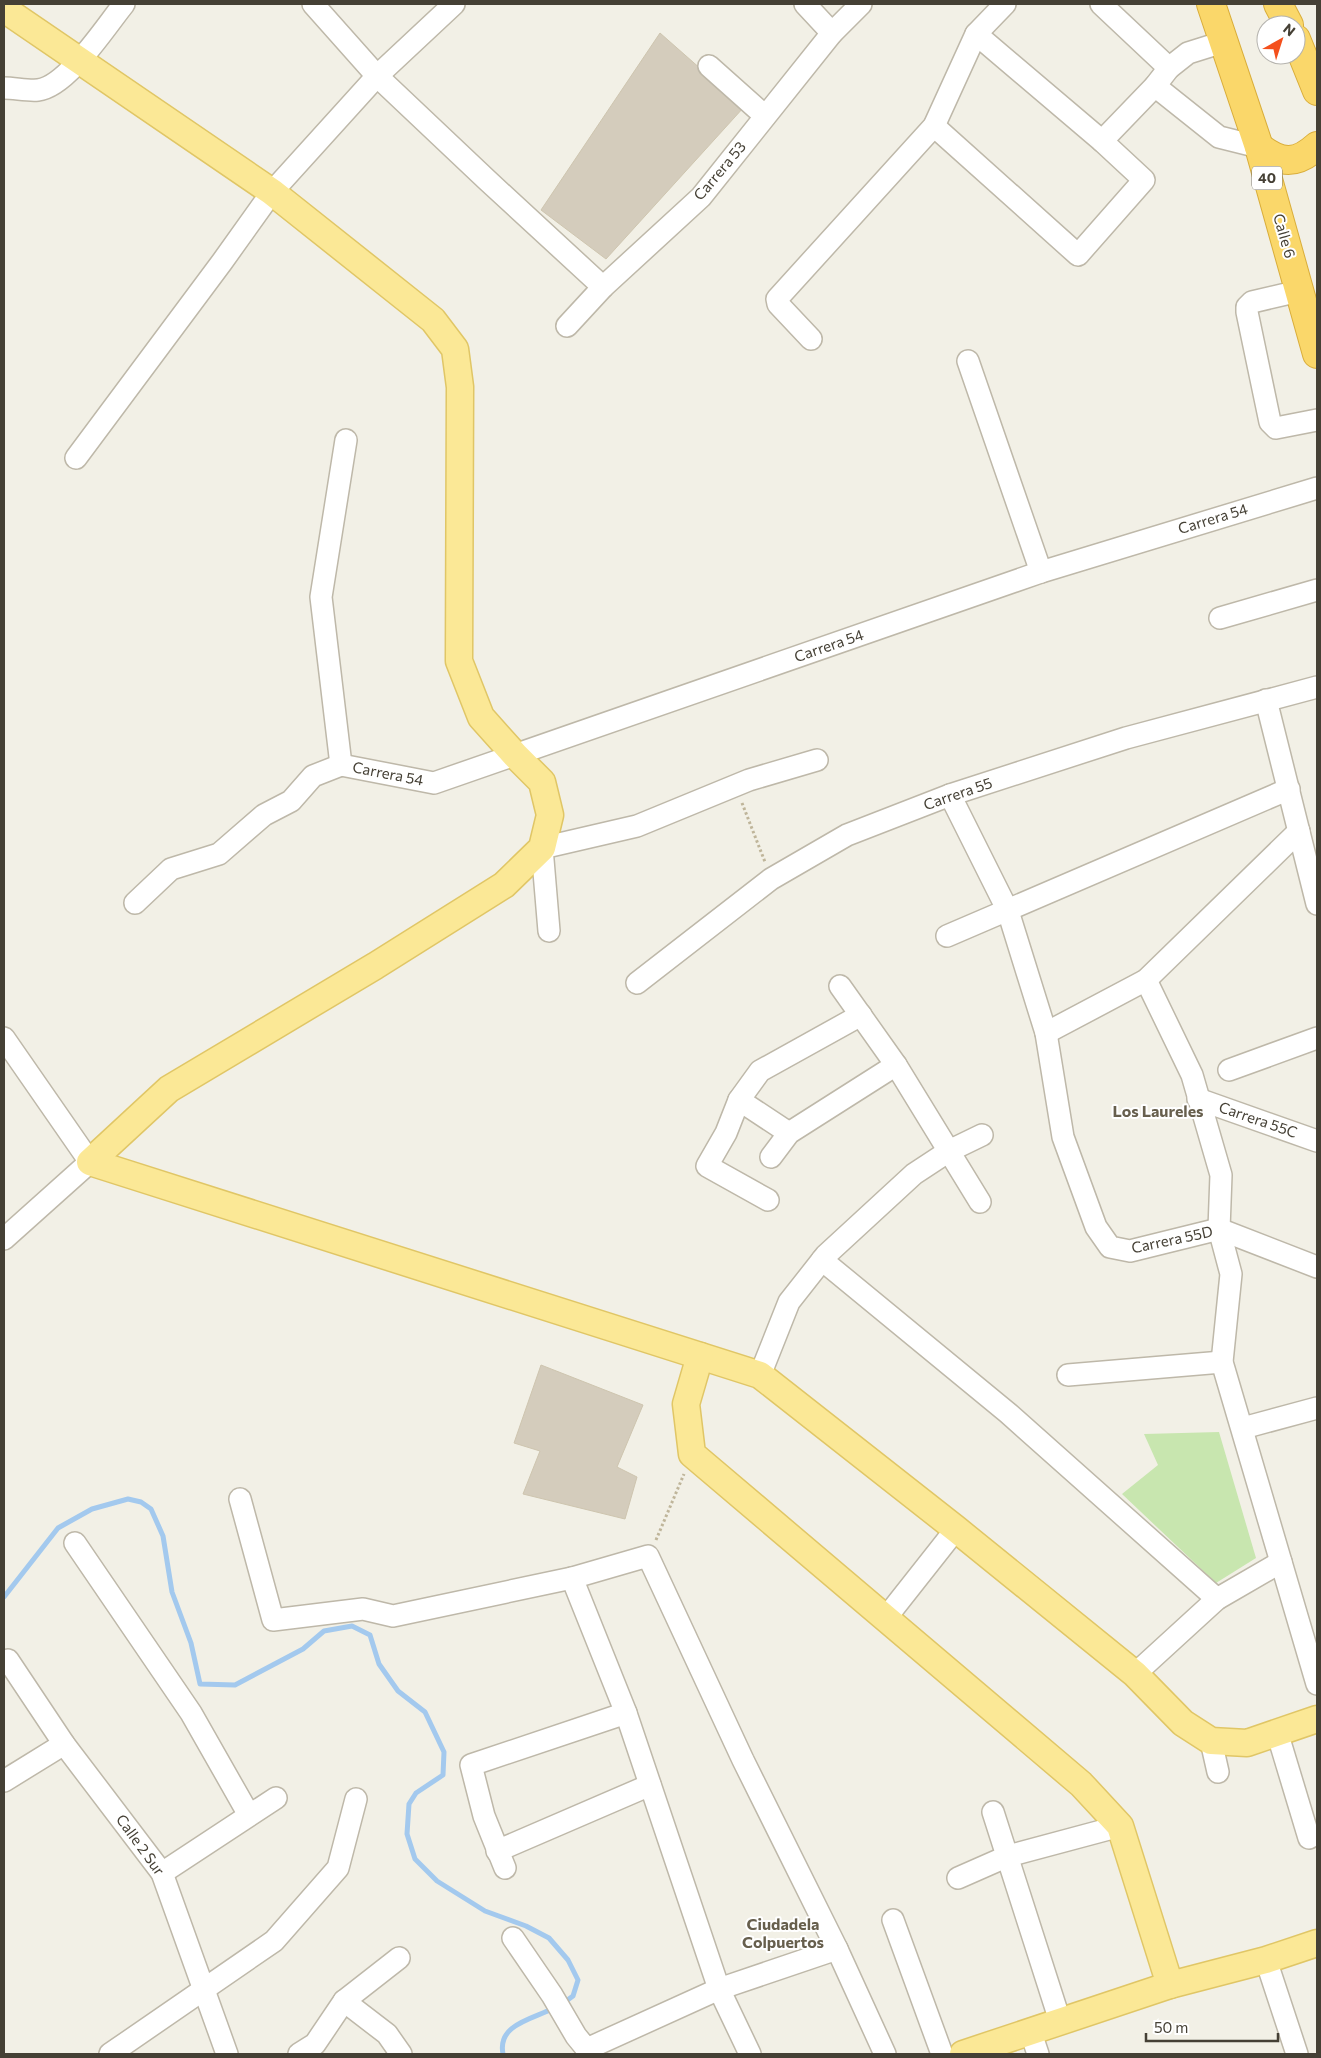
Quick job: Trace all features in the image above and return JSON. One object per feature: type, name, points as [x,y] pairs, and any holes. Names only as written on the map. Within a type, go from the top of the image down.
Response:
[{"type":"highway","name":"Calle 6","points":[[1211,4],[1259,147],[1317,354]]},
{"type":"highway","points":[[1306,64],[1317,91]]},
{"type":"highway","points":[[1259,147],[1277,159],[1287,160],[1298,159],[1308,154],[1317,146]]},
{"type":"main road","points":[[4,10],[272,192],[433,320],[455,349],[460,387],[459,660],[481,717],[542,782],[550,814],[542,848],[504,885],[375,966],[169,1089],[90,1162],[760,1375],[956,1529],[1135,1674],[1183,1723],[1211,1741],[1247,1743],[1317,1719]]},
{"type":"main road","points":[[700,1356],[686,1404],[692,1454],[1081,1784],[1120,1826],[1170,1985]]},
{"type":"main road","points":[[963,2054],[1034,2043],[1060,2021],[1170,1985],[1266,1960],[1317,1943]]},
{"type":"street","points":[[4,88],[40,90],[61,80],[80,61],[124,4]]},
{"type":"street","points":[[313,4],[377,76],[603,287]]},
{"type":"street","points":[[76,458],[272,192],[377,76],[454,4]]},
{"type":"street","points":[[805,4],[832,34]]},
{"type":"street","name":"Carrera 53","points":[[566,326],[603,287],[701,197],[832,34],[861,4]]},
{"type":"street","points":[[811,339],[778,304],[777,298],[934,126],[976,34],[1005,4]]},
{"type":"street","points":[[1102,4],[1170,68]]},
{"type":"street","points":[[934,126],[1078,254],[1144,180],[1102,141],[976,34]]},
{"type":"street","points":[[1102,141],[1170,68],[1188,53],[1223,42]]},
{"type":"street","points":[[710,66],[765,116]]},
{"type":"street","points":[[1155,86],[1219,137],[1259,147]]},
{"type":"street","points":[[1299,291],[1252,302],[1247,308],[1247,312],[1270,422],[1276,428],[1317,420]]},
{"type":"street","points":[[968,361],[1041,572]]},
{"type":"street","points":[[135,903],[171,869],[219,854],[264,815],[291,800],[313,776],[340,765],[321,597],[346,440]]},
{"type":"street","name":"Carrera 54","points":[[340,765],[434,783],[1041,572],[1317,488]]},
{"type":"street","points":[[1220,618],[1317,590]]},
{"type":"street","name":"Carrera 55","points":[[637,983],[771,879],[847,835],[950,795],[1126,738],[1317,687]]},
{"type":"street","points":[[1266,700],[1317,904]]},
{"type":"street","points":[[549,931],[542,848],[637,826],[736,786],[817,760]]},
{"type":"street","points":[[947,936],[1289,789]]},
{"type":"street","points":[[950,795],[1008,911],[1046,1033],[1146,980],[1300,831]]},
{"type":"street","points":[[1146,980],[1192,1075],[1221,1175],[1218,1229],[1232,1274],[1222,1362],[1317,1684]]},
{"type":"street","points":[[840,986],[896,1065],[980,1202]]},
{"type":"street","points":[[768,1200],[706,1166],[726,1133],[739,1100],[760,1071],[861,1015]]},
{"type":"street","name":"Carrera 55D","points":[[1046,1033],[1063,1137],[1096,1227],[1110,1247],[1130,1250],[1218,1229],[1317,1267]]},
{"type":"street","points":[[4,1038],[90,1162],[4,1239]]},
{"type":"street","points":[[1229,1070],[1317,1038]]},
{"type":"street","points":[[771,1157],[790,1133],[896,1065]]},
{"type":"street","name":"Carrera 55C","points":[[1198,1099],[1317,1141]]},
{"type":"street","points":[[739,1100],[790,1133]]},
{"type":"street","points":[[760,1375],[789,1302],[822,1260],[914,1174],[949,1151],[982,1135]]},
{"type":"street","points":[[822,1260],[1008,1413],[1217,1599]]},
{"type":"street","points":[[1068,1375],[1222,1362]]},
{"type":"street","points":[[1243,1428],[1317,1408]]},
{"type":"street","points":[[240,1499],[273,1620],[362,1609],[392,1616],[572,1578],[648,1556],[743,1760],[837,1950],[885,2054]]},
{"type":"street","points":[[885,1619],[956,1529]]},
{"type":"street","points":[[75,1543],[190,1713],[249,1815]]},
{"type":"street","points":[[1135,1674],[1217,1599],[1281,1562]]},
{"type":"street","points":[[572,1578],[626,1714],[719,1989],[750,2054]]},
{"type":"street","name":"Calle 2 Sur","points":[[8,1660],[64,1744],[162,1873],[227,2054]]},
{"type":"street","points":[[626,1714],[471,1765],[484,1816],[501,1859],[650,1786]]},
{"type":"street","points":[[1277,1732],[1309,1838]]},
{"type":"street","points":[[1211,1741],[1218,1772]]},
{"type":"street","points":[[4,1781],[64,1744]]},
{"type":"street","points":[[162,1873],[276,1798]]},
{"type":"street","points":[[110,2054],[274,1942],[338,1868],[356,1799]]},
{"type":"street","points":[[993,1812],[1060,2021]]},
{"type":"street","points":[[958,1878],[1008,1856],[1120,1826]]},
{"type":"street","points":[[893,1920],[942,2054]]},
{"type":"street","points":[[513,1938],[552,1995],[566,2020],[585,2046],[591,2051],[719,1989],[837,1950]]},
{"type":"street","points":[[299,2054],[315,2044],[344,2001],[399,1958]]},
{"type":"street","points":[[1266,1960],[1297,2054]]},
{"type":"street","points":[[344,2001],[387,2034],[401,2054]]},
{"type":"path","points":[[736,786],[771,879]]},
{"type":"path","points":[[648,1556],[692,1454]]},
{"type":"green space","points":[[1219,1432],[1256,1558],[1216,1583],[1122,1494],[1158,1465],[1144,1434]]},
{"type":"building","points":[[660,33],[744,107],[606,259],[541,210]]},
{"type":"building","points":[[541,1365],[643,1405],[617,1467],[637,1477],[625,1519],[523,1494],[540,1451],[514,1443]]},
{"type":"waterway","points":[[4,1597],[58,1528],[92,1509],[128,1499],[141,1502],[151,1509],[163,1536],[172,1592],[191,1643],[200,1684],[235,1685],[303,1649],[324,1631],[352,1626],[370,1635],[379,1664],[398,1691],[425,1712],[444,1752],[443,1775],[416,1793],[409,1804],[407,1834],[415,1859],[437,1881],[485,1911],[526,1926],[549,1938],[568,1960],[578,1980],[573,1996],[562,2004]]},
{"type":"waterway","points":[[503,2054],[505,2036],[511,2029],[527,2019],[554,2008]]},
{"type":"district","name":"Los Laureles","points":[[1158,1111]]},
{"type":"district","name":"Ciudadela Colpuertos","points":[[783,1933]]}]
